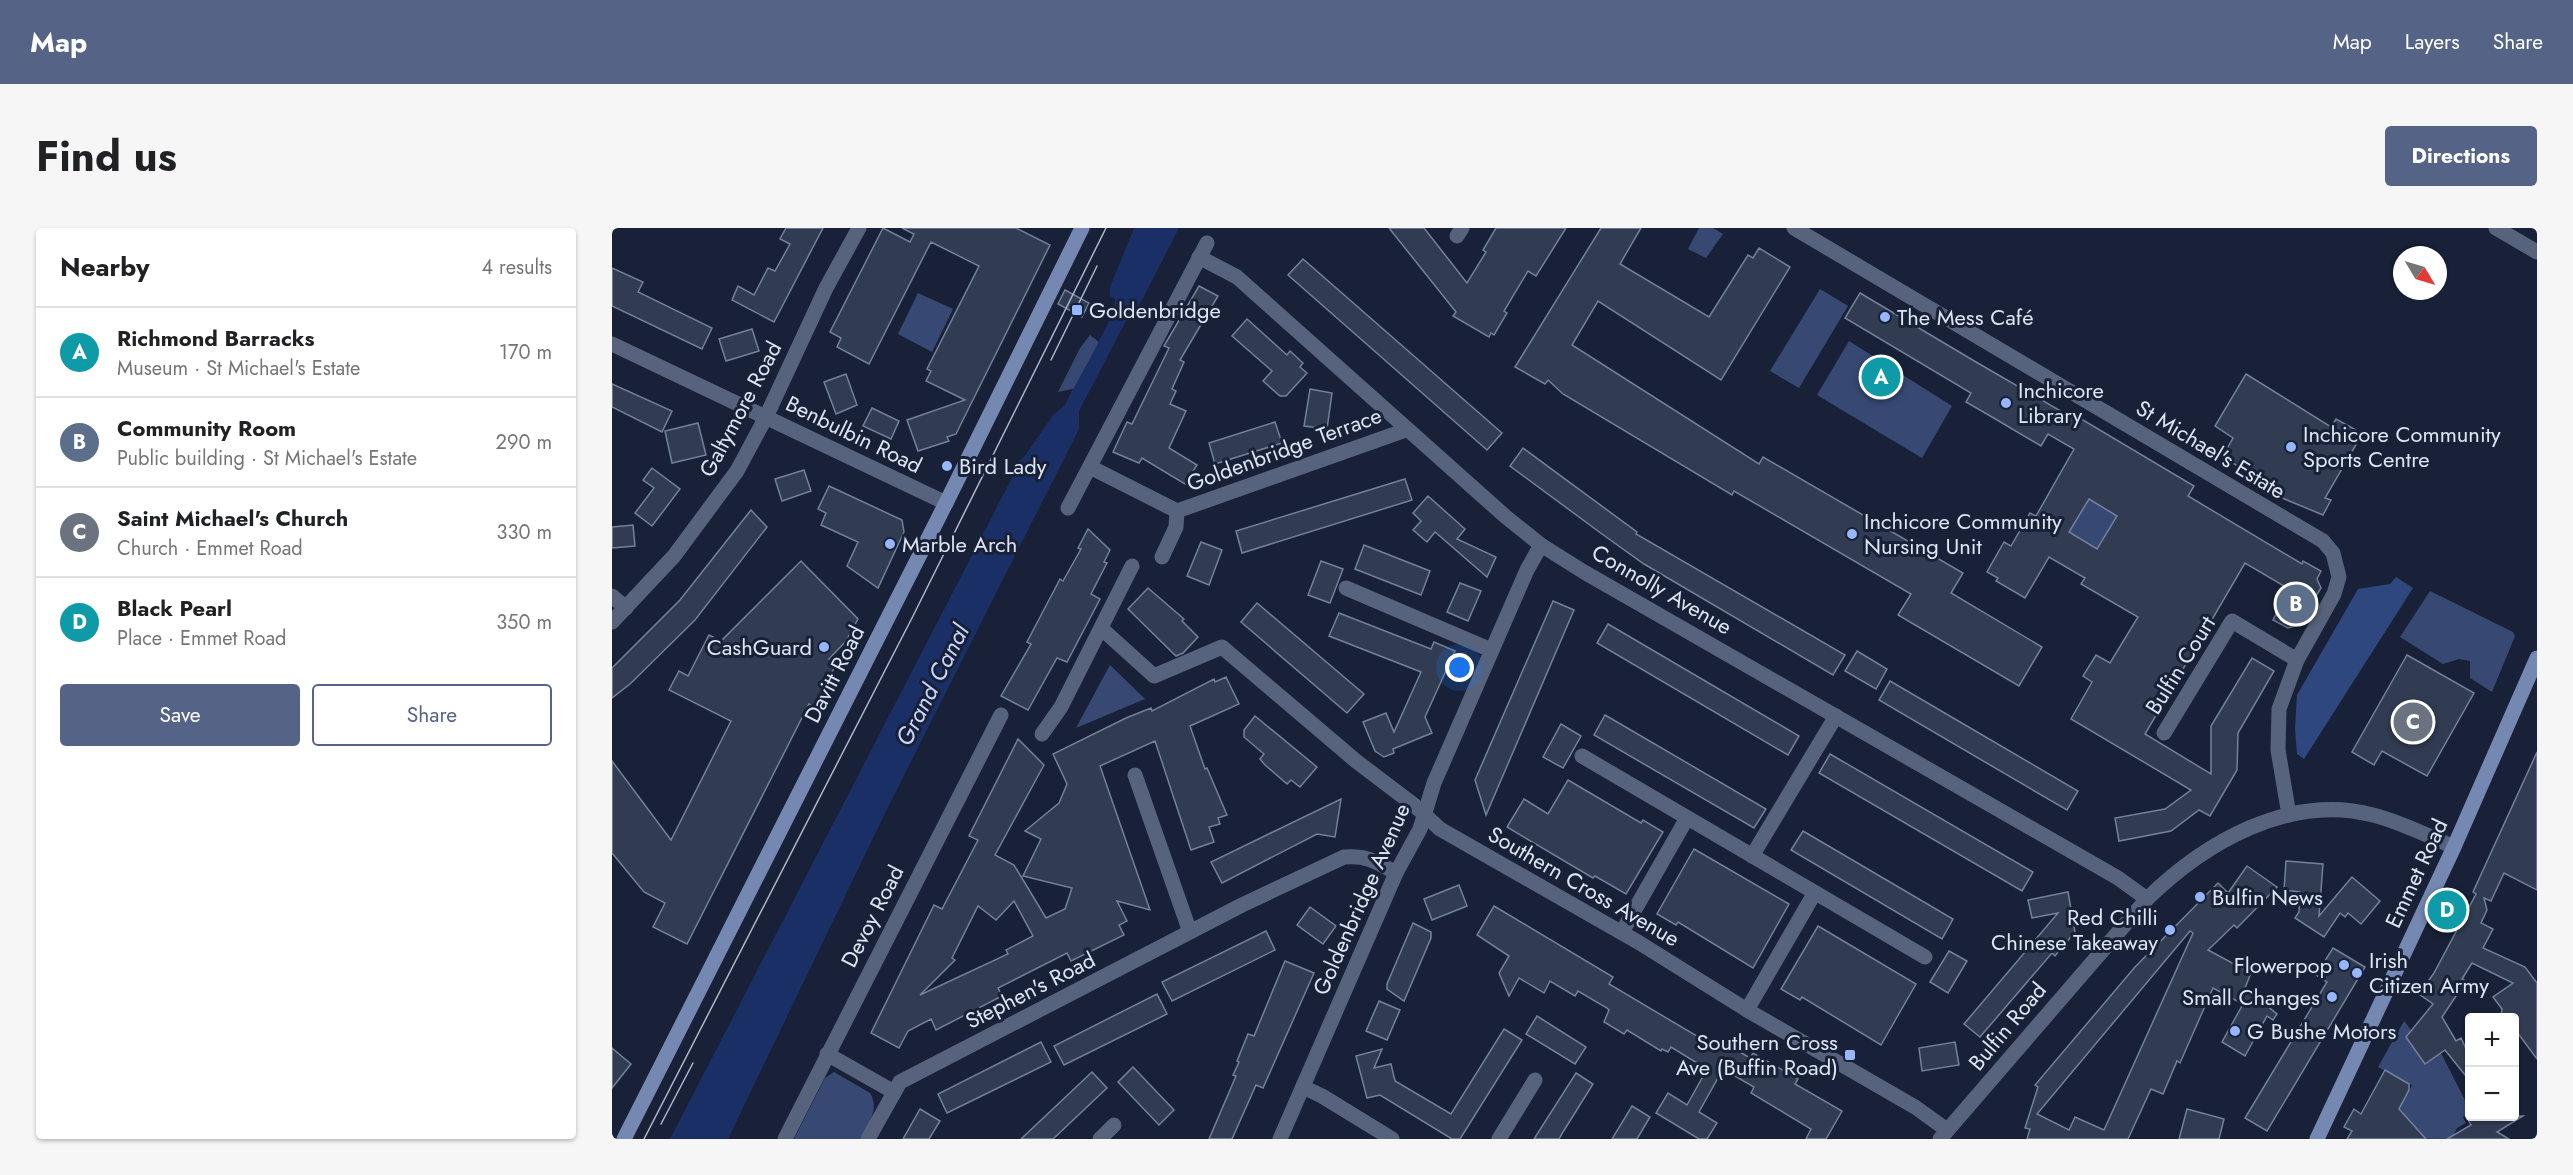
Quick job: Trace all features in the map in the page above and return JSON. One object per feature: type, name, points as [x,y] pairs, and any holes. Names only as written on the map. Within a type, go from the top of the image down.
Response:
[{"type":"main road","name":"Davitt Road","points":[[624,1139],[946,503],[1082,228]]},
{"type":"main road","name":"Emmet Road","points":[[2317,1139],[2454,847],[2537,658]]},
{"type":"street","name":"Galtymore Road","points":[[612,622],[674,556],[737,471],[766,417],[826,288],[859,228]]},
{"type":"street","name":"St Michael's Estate","points":[[1794,228],[2323,541],[2333,553],[2339,578],[2334,594],[2297,660],[2279,709],[2278,750],[2289,815]]},
{"type":"street","points":[[2496,228],[2537,252]]},
{"type":"street","points":[[1068,507],[1207,243]]},
{"type":"street","name":"Connolly Avenue","points":[[1198,257],[1237,277],[1406,430],[1541,545],[1584,572],[2118,878],[2147,899]]},
{"type":"street","name":"Benbulbin Road","points":[[612,344],[946,503]]},
{"type":"street","name":"Goldenbridge Terrace","points":[[1090,467],[1177,511],[1406,430]]},
{"type":"street","name":"Goldenbridge Terrace","points":[[1162,557],[1176,527],[1177,511]]},
{"type":"street","name":"Goldenbridge Avenue","points":[[1280,1139],[1396,873],[1425,816],[1434,783],[1491,650],[1527,570],[1541,545]]},
{"type":"street","points":[[1042,734],[1061,707],[1132,566]]},
{"type":"street","points":[[1346,588],[1491,650]]},
{"type":"street","points":[[612,596],[626,608]]},
{"type":"street","name":"Bulfin Court","points":[[2164,733],[2232,621],[2297,660]]},
{"type":"street","name":"Southern Cross Avenue","points":[[1102,629],[1154,676],[1222,647],[1440,829],[1622,932],[1747,1010],[1915,1107],[1943,1135]]},
{"type":"street","name":"Devoy Road","points":[[785,1139],[1001,715]]},
{"type":"street","points":[[1752,856],[1836,716]]},
{"type":"street","points":[[1582,756],[1925,957]]},
{"type":"street","points":[[1135,775],[1190,932]]},
{"type":"street","name":"Bulfin Road","points":[[1943,1135],[2147,899],[2166,880],[2229,838],[2262,822],[2289,815],[2333,809],[2373,815],[2454,847]]},
{"type":"street","points":[[1622,932],[1687,818]]},
{"type":"street","name":"Stephen's Road","points":[[868,1139],[900,1082],[1190,932],[1344,857],[1359,856],[1372,860],[1396,873]]},
{"type":"street","points":[[1747,1010],[1815,894]]},
{"type":"street","points":[[827,1054],[894,1092]]},
{"type":"street","points":[[1499,1139],[1535,1080]]},
{"type":"street","points":[[1302,1087],[1322,1096],[1392,1139]]},
{"type":"street","points":[[1100,1139],[1114,1125]]},
{"type":"shaded area","points":[[1699,228],[1713,228],[1723,234],[1706,258],[1688,249]]},
{"type":"shaded area","points":[[1820,289],[1848,306],[1799,388],[1770,371]]},
{"type":"shaded area","points":[[918,293],[953,309],[932,352],[898,334]]},
{"type":"shaded area","points":[[1090,335],[1100,343],[1077,388],[1058,392],[1080,348]]},
{"type":"shaded area","points":[[1849,341],[1952,406],[1922,458],[1817,395]]},
{"type":"shaded area","points":[[2094,482],[2113,497],[2106,510],[2117,516],[2096,562],[2089,544],[2069,532]]},
{"type":"shaded area","points":[[2396,577],[2413,588],[2304,759],[2297,754],[2295,729],[2297,695],[2358,589],[2390,584]]},
{"type":"shaded area","points":[[2430,591],[2513,632],[2515,636],[2492,692],[2470,678],[2470,661],[2459,659],[2443,664],[2400,637]]},
{"type":"shaded area","points":[[1110,665],[1145,699],[1076,728]]},
{"type":"shaded area","points":[[2404,1021],[2411,1030],[2406,1037],[2425,1064],[2441,1053],[2465,1100],[2465,1116],[2463,1117],[2466,1123],[2457,1128],[2452,1139],[2425,1139],[2399,1110],[2412,1085],[2378,1067]]},
{"type":"shaded area","points":[[834,1072],[870,1093],[873,1099],[872,1116],[860,1139],[794,1139],[825,1078]]},
{"type":"water","name":"Grand Canal","points":[[1134,228],[1179,228],[1138,308],[1130,313],[1079,411],[1079,429],[887,809],[728,1139],[670,1139],[1013,476],[1017,462],[1024,457],[1053,415],[1065,405],[1102,335],[1109,321],[1115,299],[1110,296],[1110,287]]},
{"type":"building","points":[[786,228],[823,228],[774,322],[732,300],[738,286],[754,295],[768,268],[775,271],[790,244],[780,239]]},
{"type":"building","points":[[883,228],[910,242],[914,234],[902,228],[1016,228],[1050,245],[956,434],[947,437],[949,441],[918,451],[907,420],[965,400],[926,381],[931,371],[927,369],[979,266],[931,242],[869,364],[837,347],[841,338],[830,332]]},
{"type":"building","points":[[1389,228],[1424,228],[1467,283],[1486,252],[1483,250],[1496,228],[1566,228],[1536,276],[1528,271],[1504,311],[1507,313],[1494,335],[1491,333],[1489,337],[1453,316],[1456,312]]},
{"type":"building","points":[[1601,228],[1641,228],[1620,264],[1709,317],[1748,255],[1753,258],[1759,248],[1790,267],[1721,380],[1598,301],[1572,345],[1759,464],[1763,457],[1963,573],[1951,593],[2042,647],[2019,686],[1898,615],[1911,594],[1734,491],[1732,495],[1563,394],[1548,380],[1545,384],[1515,367]]},
{"type":"building","points":[[1303,259],[1502,433],[1487,450],[1288,275]]},
{"type":"building","points":[[612,268],[643,282],[638,292],[712,328],[702,349],[612,306]]},
{"type":"building","points":[[1199,286],[1218,296],[1180,360],[1184,362],[1172,389],[1176,391],[1170,404],[1186,411],[1169,448],[1197,465],[1185,484],[1142,458],[1139,463],[1113,452],[1127,422],[1132,424],[1169,348],[1164,346]]},
{"type":"building","points":[[1065,290],[1089,303],[1082,317],[1058,304]]},
{"type":"building","points":[[1860,293],[2076,420],[2078,417],[2194,486],[2188,496],[2302,564],[2303,561],[2321,571],[2317,579],[2321,588],[2298,625],[2288,628],[2273,620],[2289,589],[2245,563],[2145,734],[2211,774],[2211,726],[2252,658],[2274,671],[2238,733],[2237,770],[2210,816],[2199,810],[2171,831],[2119,841],[2115,818],[2165,809],[2191,790],[2071,719],[2092,682],[2083,676],[2096,655],[2110,663],[2138,617],[2081,584],[2085,578],[2049,557],[2025,598],[1996,581],[1998,578],[1987,572],[2004,542],[2011,546],[2030,513],[2036,516],[2074,449],[2048,434],[2041,446],[1966,402],[1971,393],[1845,318]],"holes":[[[2089,499],[2117,516],[2097,549],[2069,532]]]},
{"type":"building","points":[[1247,319],[1287,355],[1290,351],[1303,363],[1300,367],[1307,373],[1286,396],[1280,396],[1263,381],[1272,371],[1232,336]]},
{"type":"building","points":[[752,329],[759,351],[726,361],[719,339]]},
{"type":"building","points":[[846,374],[857,405],[836,414],[824,382]]},
{"type":"building","name":"Inchicore Community Sports Centre","points":[[2246,374],[2331,427],[2336,419],[2356,430],[2351,439],[2357,443],[2325,498],[2331,500],[2323,515],[2275,495],[2277,491],[2228,460],[2230,456],[2225,452],[2233,438],[2215,426]]},
{"type":"building","points":[[612,384],[672,411],[662,432],[612,407]]},
{"type":"building","points":[[1310,389],[1332,393],[1327,429],[1304,426]]},
{"type":"building","points":[[872,408],[899,421],[891,439],[863,426]]},
{"type":"building","points":[[1275,422],[1282,443],[1215,464],[1209,443]]},
{"type":"building","points":[[698,423],[706,455],[672,463],[665,431]]},
{"type":"building","points":[[1523,448],[1637,532],[1636,534],[1845,655],[1833,675],[1644,564],[1602,534],[1510,466]]},
{"type":"building","points":[[652,468],[680,489],[652,526],[635,513],[654,488],[643,480]]},
{"type":"building","points":[[804,470],[811,491],[782,501],[775,479]]},
{"type":"building","points":[[1405,479],[1412,500],[1242,553],[1236,531]]},
{"type":"building","points":[[829,486],[902,520],[904,532],[878,588],[847,566],[858,542],[821,525],[826,513],[818,509]]},
{"type":"building","points":[[1428,496],[1465,529],[1457,539],[1496,557],[1487,577],[1435,532],[1427,542],[1413,530],[1421,521],[1413,513]]},
{"type":"building","points":[[751,510],[767,527],[695,620],[630,684],[612,698],[612,668],[680,600]]},
{"type":"building","points":[[633,525],[635,546],[612,548],[612,527]]},
{"type":"building","points":[[1088,529],[1110,550],[1104,562],[1107,563],[1091,594],[1100,599],[1067,662],[1057,658],[1028,710],[1001,696],[1031,644],[1027,642],[1060,579],[1063,581],[1081,549],[1078,548]]},
{"type":"building","points":[[1201,542],[1222,550],[1209,585],[1187,576]]},
{"type":"building","points":[[1364,545],[1430,571],[1421,595],[1355,569]]},
{"type":"building","points":[[801,561],[858,619],[846,641],[829,659],[835,666],[814,708],[809,704],[687,944],[653,927],[665,903],[644,892],[612,853],[612,761],[671,840],[731,721],[669,690],[679,671],[688,676],[709,635],[721,641]]},
{"type":"building","points":[[1321,561],[1343,569],[1330,603],[1308,595]]},
{"type":"building","points":[[1460,583],[1481,591],[1468,621],[1447,612]]},
{"type":"building","points":[[1148,588],[1184,619],[1182,621],[1198,637],[1183,653],[1176,656],[1128,609]]},
{"type":"building","points":[[1553,601],[1574,610],[1486,815],[1475,780]]},
{"type":"building","points":[[1257,603],[1364,694],[1347,713],[1241,622]]},
{"type":"building","points":[[1339,613],[1431,649],[1434,642],[1455,651],[1425,717],[1432,733],[1393,749],[1394,753],[1384,757],[1375,751],[1363,722],[1386,713],[1394,732],[1421,672],[1329,636]]},
{"type":"building","points":[[1608,624],[1799,736],[1788,755],[1597,643]]},
{"type":"building","points":[[1857,651],[1887,669],[1876,689],[1845,671]]},
{"type":"building","points":[[2407,655],[2474,693],[2427,776],[2382,751],[2374,765],[2352,752]]},
{"type":"building","points":[[1226,677],[1239,704],[1190,726],[1205,769],[1207,768],[1227,815],[1218,818],[1220,824],[1209,827],[1214,842],[1191,850],[1155,741],[1100,766],[1150,910],[1117,901],[1127,921],[1119,925],[1124,935],[1071,961],[1067,953],[998,988],[1002,996],[936,1030],[931,1019],[908,1031],[899,1048],[871,1033],[934,905],[942,909],[978,840],[969,836],[1018,739],[1044,765],[995,855],[1014,865],[1046,918],[1065,909],[1072,888],[1023,876],[1041,839],[1025,831],[1059,803],[1067,784],[1053,754],[1126,718],[1151,708],[1152,711],[1214,679],[1215,682]],"holes":[[[1014,901],[1033,936],[1006,950],[1008,954],[920,995],[955,960],[952,958],[978,906],[996,920]]]},
{"type":"building","points":[[1890,681],[2078,791],[2067,810],[1879,700]]},
{"type":"building","points":[[1605,715],[1766,809],[1754,828],[1594,735]]},
{"type":"building","points":[[1255,716],[1317,767],[1300,787],[1291,780],[1287,784],[1265,765],[1260,759],[1264,754],[1244,737],[1244,730]]},
{"type":"building","points":[[1561,724],[1581,736],[1563,768],[1543,757]]},
{"type":"building","points":[[2537,752],[2537,890],[2504,873],[2491,901],[2484,898],[2487,910],[2481,923],[2493,929],[2483,948],[2525,967],[2537,983],[2537,1059],[2519,1035],[2519,1013],[2502,1013],[2502,1009],[2493,997],[2513,983],[2472,963],[2462,979],[2466,981],[2442,1017],[2456,1041],[2461,1038],[2465,1046],[2465,1075],[2445,1050],[2425,1064],[2406,1037],[2433,1004],[2419,994],[2434,973],[2476,894],[2473,892]]},
{"type":"building","points":[[1830,754],[2033,872],[2022,891],[1819,773]]},
{"type":"building","points":[[1568,780],[1641,823],[1643,820],[1663,832],[1626,894],[1595,876],[1593,878],[1507,827],[1524,799],[1548,814]]},
{"type":"building","points":[[1341,799],[1335,837],[1317,834],[1222,883],[1211,862]]},
{"type":"building","points":[[1803,831],[1953,919],[1942,939],[1791,850]]},
{"type":"building","points":[[1694,849],[1789,904],[1753,968],[1678,922],[1676,925],[1657,914]]},
{"type":"building","points":[[2286,861],[2323,864],[2319,916],[2352,877],[2380,901],[2361,924],[2348,913],[2345,917],[2340,913],[2324,937],[2295,918],[2299,912],[2300,892],[2284,890]]},
{"type":"building","points":[[2247,866],[2277,887],[2237,928],[2234,925],[2208,950],[2251,973],[2245,988],[2277,1014],[2273,1020],[2267,1016],[2245,1056],[2222,1042],[2243,1004],[2213,988],[2180,1063],[2177,1061],[2163,1094],[2151,1089],[2128,1139],[2027,1139],[2030,1129],[2025,1128],[2038,1087],[2035,1085],[2135,967],[2218,883],[2228,893]],"holes":[[[2190,931],[2193,933],[2104,1130],[2075,1117],[2069,1130],[2037,1114]]]},
{"type":"building","points":[[1459,885],[1467,906],[1432,920],[1424,899]]},
{"type":"building","points":[[2068,892],[2075,932],[2055,956],[2052,953],[1980,1037],[1964,1024],[2058,913],[2032,918],[2028,900]]},
{"type":"building","points":[[1494,906],[1613,977],[1609,984],[1717,1048],[1721,1041],[1750,1058],[1753,1053],[1798,1079],[1795,1084],[1842,1111],[1826,1139],[1806,1139],[1811,1129],[1751,1093],[1754,1087],[1723,1069],[1699,1112],[1717,1123],[1707,1139],[1699,1139],[1656,1113],[1668,1093],[1687,1105],[1707,1069],[1671,1047],[1668,1052],[1662,1049],[1661,1051],[1627,1030],[1624,1034],[1604,1022],[1609,1010],[1578,991],[1575,996],[1550,981],[1544,993],[1519,978],[1509,996],[1499,973],[1509,956],[1477,935]]},
{"type":"building","points":[[1310,907],[1336,926],[1323,944],[1297,925]]},
{"type":"building","points":[[1413,923],[1431,932],[1431,938],[1404,1001],[1387,989],[1387,984]]},
{"type":"building","points":[[1818,926],[1916,984],[1881,1045],[1802,997],[1800,1000],[1781,989]]},
{"type":"building","points":[[1266,931],[1275,950],[1172,1001],[1162,982]]},
{"type":"building","points":[[2333,948],[2365,967],[2267,1131],[2245,1118],[2327,982],[2316,975]]},
{"type":"building","points":[[1949,951],[1967,961],[1948,993],[1930,982]]},
{"type":"building","points":[[1285,961],[1314,973],[1263,1088],[1256,1085],[1232,1139],[1209,1139],[1236,1076],[1233,1075],[1239,1062],[1237,1061],[1248,1034],[1254,1036]]},
{"type":"building","points":[[1157,994],[1167,1014],[1064,1065],[1054,1046]]},
{"type":"building","points":[[1379,1001],[1400,1010],[1387,1040],[1366,1031]]},
{"type":"building","points":[[1537,1016],[1586,1047],[1575,1064],[1526,1034]]},
{"type":"building","points":[[1504,1029],[1522,1040],[1460,1139],[1452,1139],[1380,1095],[1367,1098],[1356,1056],[1382,1049],[1374,1068],[1391,1064],[1395,1081],[1451,1114]]},
{"type":"building","points":[[1041,1042],[1051,1062],[947,1113],[938,1094]]},
{"type":"building","points":[[1955,1042],[1959,1065],[1922,1071],[1919,1048]]},
{"type":"building","points":[[612,1048],[631,1064],[612,1088]]},
{"type":"building","points":[[1133,1067],[1174,1110],[1159,1125],[1118,1082]]},
{"type":"building","points":[[2385,1070],[2409,1084],[2409,1090],[2399,1109],[2426,1139],[2347,1139],[2352,1131],[2344,1127],[2354,1109],[2361,1114]]},
{"type":"building","points":[[1092,1072],[1107,1088],[1053,1139],[1021,1139]]},
{"type":"building","points":[[1576,1073],[1593,1084],[1559,1139],[1534,1139]]},
{"type":"building","points":[[1632,1106],[1650,1117],[1637,1139],[1612,1139]]},
{"type":"building","points":[[920,1109],[940,1121],[929,1139],[903,1139]]},
{"type":"building","points":[[2187,1109],[2224,1119],[2219,1139],[2179,1139]]},
{"type":"building","points":[[2469,1121],[2515,1121],[2497,1132],[2509,1139],[2447,1139],[2471,1125]]},
{"type":"tram line","points":[[644,1139],[913,616],[1106,228]]},
{"type":"tram line","points":[[1051,360],[1097,266]]},
{"type":"tram line","points":[[661,1124],[693,1063]]},
{"type":"place","name":"Goldenbridge","points":[[1077,310]]},
{"type":"place","name":"The Mess Café","points":[[1885,317]]},
{"type":"place","name":"Richmond Barracks","points":[[1881,377]]},
{"type":"place","name":"Inchicore Library","points":[[2006,403]]},
{"type":"place","name":"Inchicore Community Sports Centre","points":[[2291,447]]},
{"type":"place","name":"Bird Lady","points":[[947,466]]},
{"type":"place","name":"Inchicore Community Nursing Unit","points":[[1852,534]]},
{"type":"place","name":"Marble Arch","points":[[890,544]]},
{"type":"place","name":"Community Room","points":[[2296,604]]},
{"type":"place","name":"CashGuard","points":[[824,647]]},
{"type":"place","name":"Saint Michael's Church","points":[[2413,722]]},
{"type":"place","name":"Bulfin News","points":[[2200,897]]},
{"type":"place","name":"Black Pearl","points":[[2447,910]]},
{"type":"place","name":"Red Chilli Chinese Takeaway","points":[[2170,930]]},
{"type":"place","name":"Flowerpop","points":[[2344,965]]},
{"type":"place","name":"Irish Citizen Army","points":[[2357,973]]},
{"type":"place","name":"Small Changes","points":[[2332,997]]},
{"type":"place","name":"G Bushe Motors","points":[[2235,1031]]},
{"type":"place","name":"Southern Cross Ave (Buffin Road)","points":[[1850,1055]]}]
